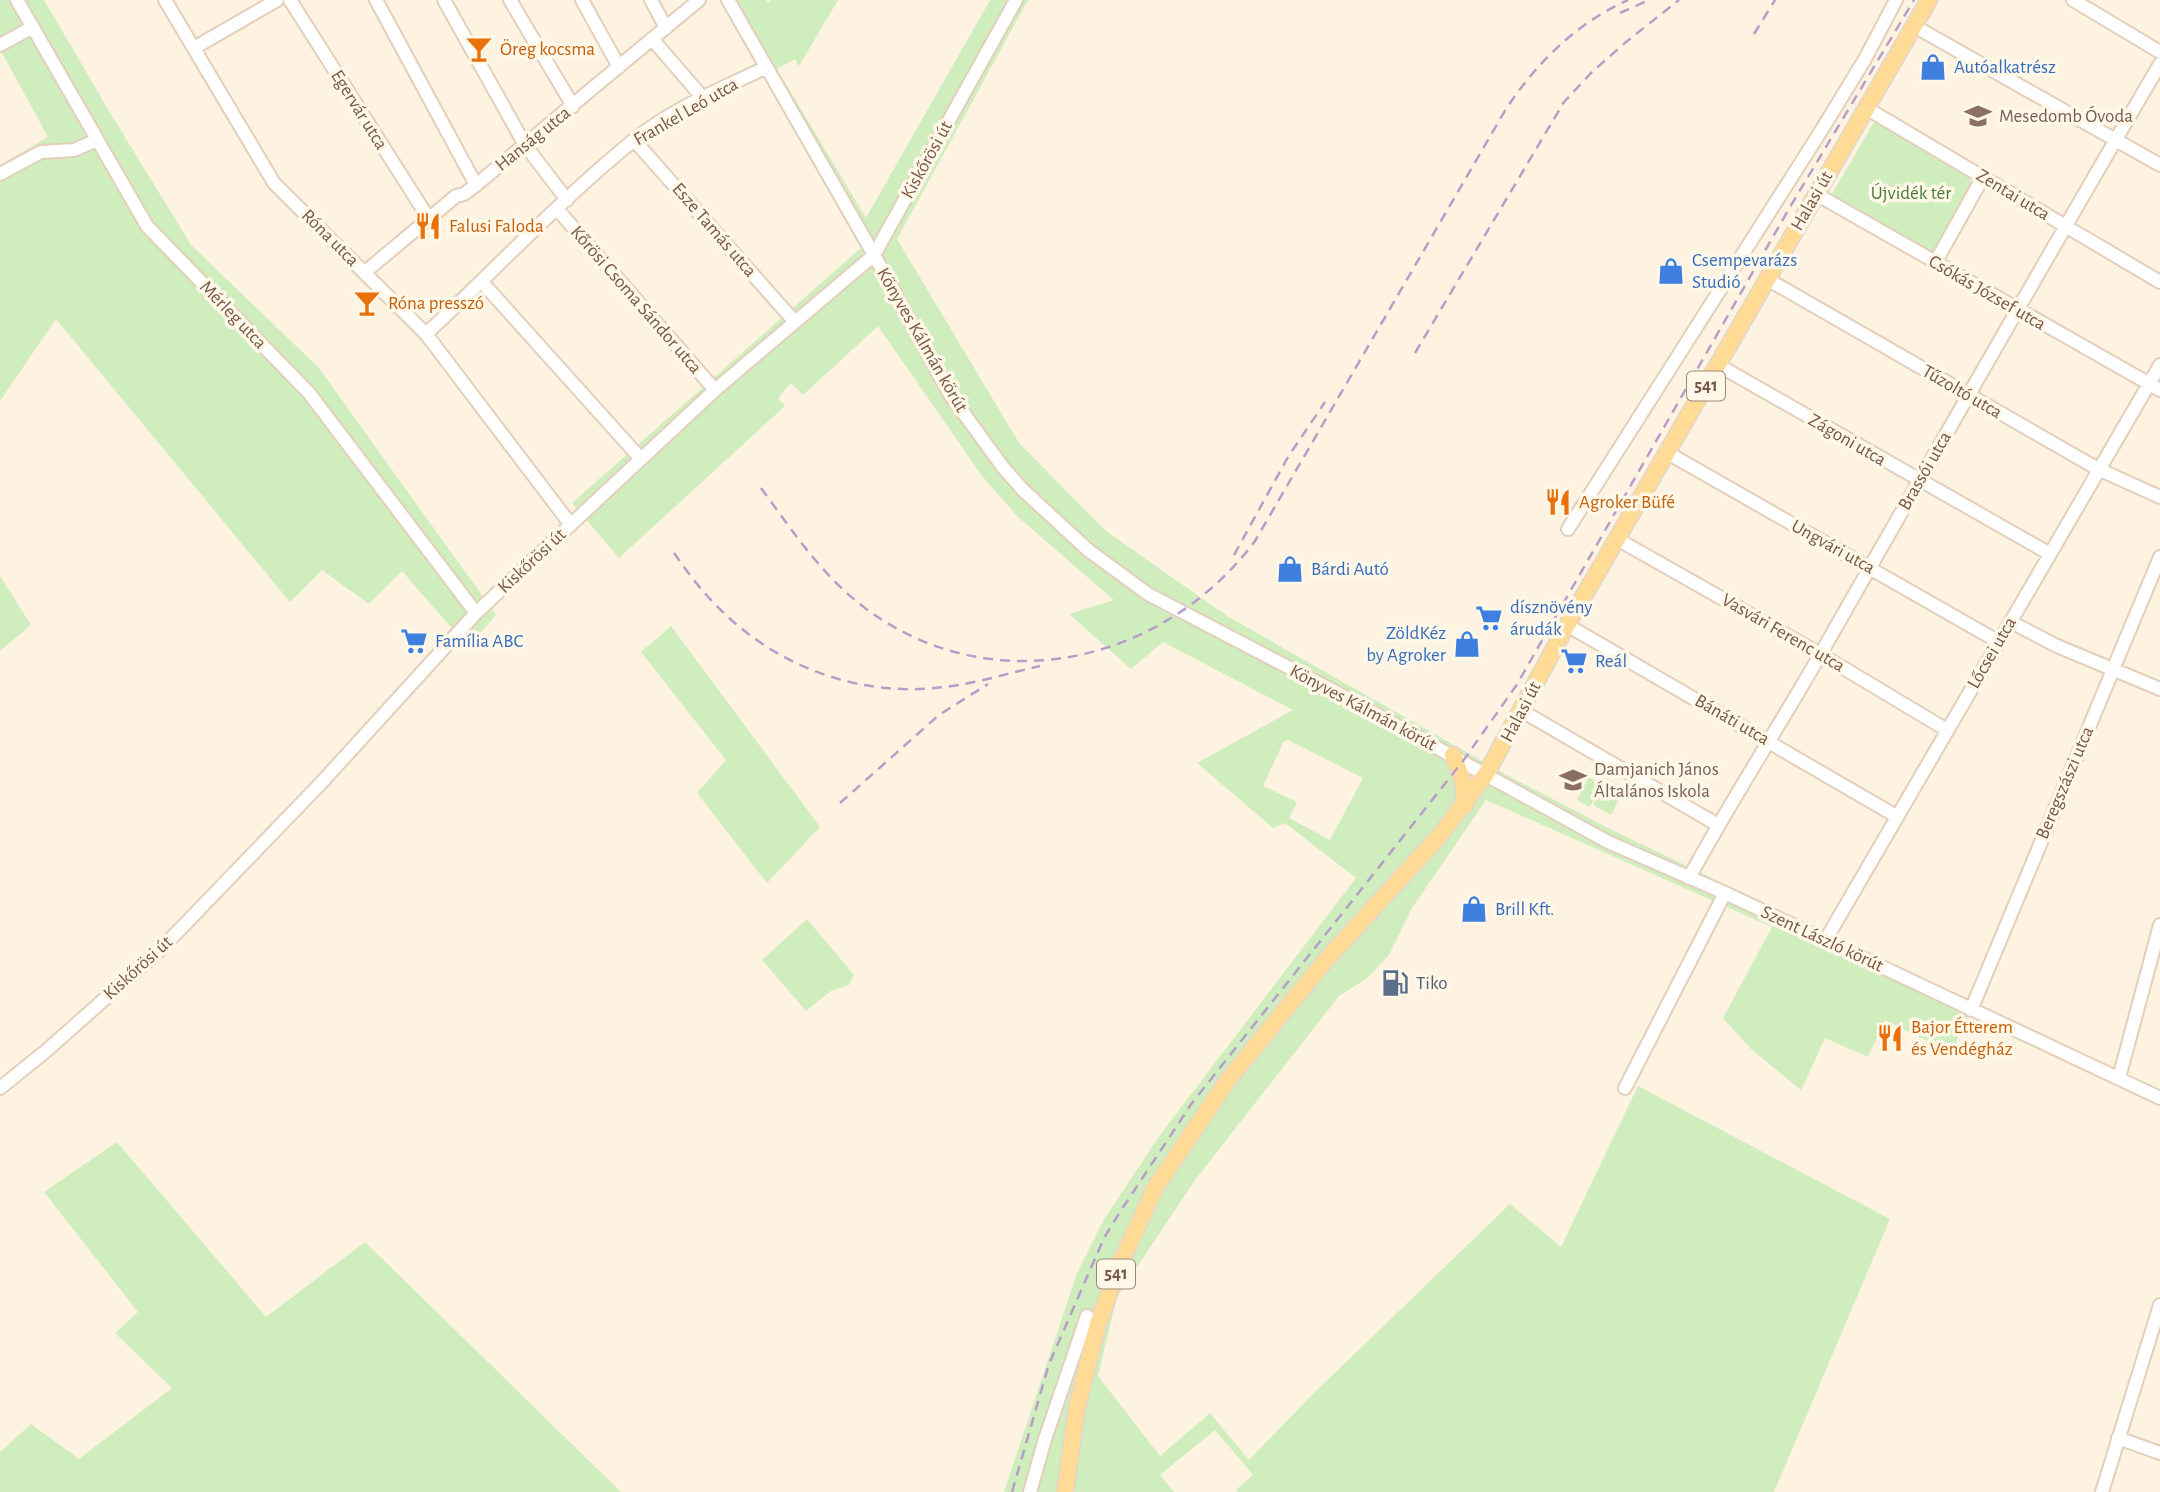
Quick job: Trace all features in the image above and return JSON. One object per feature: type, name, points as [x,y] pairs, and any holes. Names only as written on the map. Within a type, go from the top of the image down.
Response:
[{"type":"main road","name":"Halasi út","points":[[1065,1492],[1077,1407],[1098,1324],[1117,1271],[1155,1188],[1228,1080],[1325,961],[1411,868],[1465,804],[1486,774],[1666,452],[1929,0]]},
{"type":"main road","points":[[1453,755],[1464,781],[1465,804]]},
{"type":"street","name":"Mérleg utca","points":[[18,0],[147,226],[309,393],[476,613]]},
{"type":"street","name":"Róna utca","points":[[165,0],[274,183],[426,334],[570,526]]},
{"type":"street","points":[[194,48],[277,0]]},
{"type":"street","name":"Egervár utca","points":[[290,0],[429,219]]},
{"type":"street","points":[[376,0],[476,185]]},
{"type":"street","points":[[444,0],[525,145],[567,200]]},
{"type":"street","points":[[510,0],[573,106]]},
{"type":"street","points":[[582,0],[619,67]]},
{"type":"street","points":[[651,0],[666,28]]},
{"type":"street","name":"Hanság utca","points":[[365,272],[456,196],[464,194],[476,185],[699,0]]},
{"type":"street","name":"Könyves Kálmán körút","points":[[728,0],[950,393],[1023,490],[1088,550],[1148,594],[1486,774]]},
{"type":"street","name":"Kiskőrösi út","points":[[0,1088],[46,1051],[161,948],[312,792],[476,613],[715,390],[874,255],[1016,0]]},
{"type":"street","points":[[1568,529],[1826,122],[1865,59],[1896,0]]},
{"type":"street","points":[[2073,0],[2160,52]]},
{"type":"street","points":[[1914,26],[2160,165]]},
{"type":"street","points":[[0,45],[33,27]]},
{"type":"street","points":[[653,40],[703,98]]},
{"type":"street","name":"Brassói utca","points":[[1689,878],[2160,64]]},
{"type":"street","name":"Frankel Leó utca","points":[[426,334],[634,140],[703,98],[765,68]]},
{"type":"street","name":"Zentai utca","points":[[1866,108],[2160,282]]},
{"type":"street","points":[[0,174],[41,152],[74,150],[97,140]]},
{"type":"street","name":"Esze Tamás utca","points":[[634,140],[794,321]]},
{"type":"street","points":[[1936,263],[1983,177]]},
{"type":"street","name":"Csókás József utca","points":[[1816,194],[2154,388]]},
{"type":"street","name":"Kőrösi Csoma Sándor utca","points":[[557,209],[715,390]]},
{"type":"street","name":"Tűzoltó utca","points":[[1767,279],[2098,469],[2160,496]]},
{"type":"street","points":[[482,282],[641,459]]},
{"type":"street","name":"Zágoni utca","points":[[1718,365],[2050,554]]},
{"type":"street","name":"Lőcsei utca","points":[[1825,941],[2098,469],[2154,388],[2160,365]]},
{"type":"street","name":"Ungvári utca","points":[[1666,452],[1999,642]]},
{"type":"street","name":"Vasvári Ferenc utca","points":[[1617,539],[1820,654],[1947,730]]},
{"type":"street","name":"Beregszászi utca","points":[[1971,1010],[2160,557]]},
{"type":"street","points":[[2011,622],[2057,646],[2160,689]]},
{"type":"street","name":"Bánáti utca","points":[[1567,625],[1896,816]]},
{"type":"street","points":[[1522,711],[1718,825]]},
{"type":"street","name":"Szent László körút","points":[[1486,774],[1608,842],[1726,893],[2160,1098]]},
{"type":"street","points":[[1625,1087],[1726,893]]},
{"type":"street","points":[[2119,1078],[2160,925]]},
{"type":"street","points":[[2102,1492],[2160,1305]]},
{"type":"street","points":[[1030,1492],[1087,1315]]},
{"type":"street","points":[[2118,1438],[2160,1453]]},
{"type":"green space","points":[[0,0],[44,0],[191,245],[319,368],[496,615],[468,647],[402,571],[369,604],[322,570],[290,602],[56,319],[0,401],[0,165],[48,137],[0,49]]},
{"type":"green space","points":[[721,0],[766,0],[768,4],[771,0],[838,0],[799,66],[795,59],[777,69],[866,218],[990,0],[1028,0],[897,239],[1019,443],[1106,531],[1227,616],[1505,774],[1610,829],[1974,1004],[1951,1053],[1885,1020],[1868,1057],[1825,1038],[1801,1090],[1751,1049],[1723,1018],[1772,927],[1486,800],[1412,908],[1389,955],[1366,979],[1339,996],[1195,1180],[1117,1297],[1098,1376],[1160,1456],[1210,1413],[1249,1460],[1314,1393],[1510,1204],[1561,1247],[1638,1086],[1890,1219],[1774,1492],[1238,1492],[1236,1490],[1253,1475],[1215,1430],[1160,1475],[1174,1492],[1004,1492],[1077,1273],[1103,1221],[1160,1135],[1356,878],[1285,823],[1273,828],[1197,763],[1293,710],[1163,642],[1131,669],[1069,614],[1114,600],[1018,517],[982,476],[878,326],[803,395],[791,383],[778,398],[785,406],[619,558],[572,503],[861,248]],"holes":[[[1288,740],[1363,778],[1330,840],[1289,818],[1297,802],[1263,786],[1284,741]]]},
{"type":"green space","name":"Újvidék tér","points":[[1877,122],[1973,177],[1974,186],[1931,258],[1834,200],[1832,194],[1873,124]]},
{"type":"green space","points":[[0,576],[31,625],[0,651]]},
{"type":"green space","points":[[671,626],[820,827],[767,883],[697,793],[726,760],[641,652]]},
{"type":"green space","points":[[1589,777],[1602,784],[1590,807],[1577,800]]},
{"type":"green space","points":[[1607,779],[1625,788],[1611,815],[1593,805]]},
{"type":"green space","points":[[807,919],[854,975],[849,985],[831,991],[806,1011],[762,960]]},
{"type":"green space","points":[[117,1142],[266,1317],[365,1242],[621,1492],[0,1492],[0,1452],[31,1424],[79,1459],[172,1388],[115,1333],[138,1312],[44,1192]]},
{"type":"railway","points":[[761,488],[821,567],[865,608],[914,637],[967,655],[1020,661],[1073,656],[1125,641],[1173,617],[1217,583],[1255,541],[1518,92],[1545,60],[1575,32],[1609,9],[1628,0]]},
{"type":"railway","points":[[1620,13],[1649,0]]},
{"type":"railway","points":[[1415,353],[1564,102],[1592,72],[1679,0]]},
{"type":"railway","points":[[1754,34],[1775,0]]},
{"type":"railway","points":[[1012,1492],[1049,1364],[1104,1238],[1192,1103],[1463,761],[1516,686],[1790,207],[1914,0]]},
{"type":"railway","points":[[1234,555],[1288,457],[1325,402]]},
{"type":"railway","points":[[674,553],[714,603],[761,643],[815,671],[844,680],[874,687],[935,688],[975,682],[1040,666]]},
{"type":"railway","points":[[840,803],[939,715],[988,684]]},
{"type":"place","name":"Öreg kocsma","points":[[479,49]]},
{"type":"place","name":"Autóalkatrész","points":[[1933,67]]},
{"type":"place","name":"Mesedomb Óvoda","points":[[1978,116]]},
{"type":"place","name":"Falusi Faloda","points":[[428,226]]},
{"type":"place","name":"Csempevarázs Studió","points":[[1671,271]]},
{"type":"place","name":"Róna presszó","points":[[367,303]]},
{"type":"place","name":"Agroker Büfé","points":[[1558,502]]},
{"type":"place","name":"Bárdi Autó","points":[[1290,569]]},
{"type":"place","name":"dísznövény árudák","points":[[1489,618]]},
{"type":"place","name":"Família ABC","points":[[414,641]]},
{"type":"place","name":"ZöldKéz by Agroker","points":[[1467,644]]},
{"type":"place","name":"Reál","points":[[1574,661]]},
{"type":"place","name":"Damjanich János Általános Iskola","points":[[1573,780]]},
{"type":"place","name":"Brill Kft.","points":[[1474,909]]},
{"type":"place","name":"Tiko","points":[[1395,983]]},
{"type":"place","name":"Bajor Étterem és Vendégház","points":[[1890,1038]]}]
